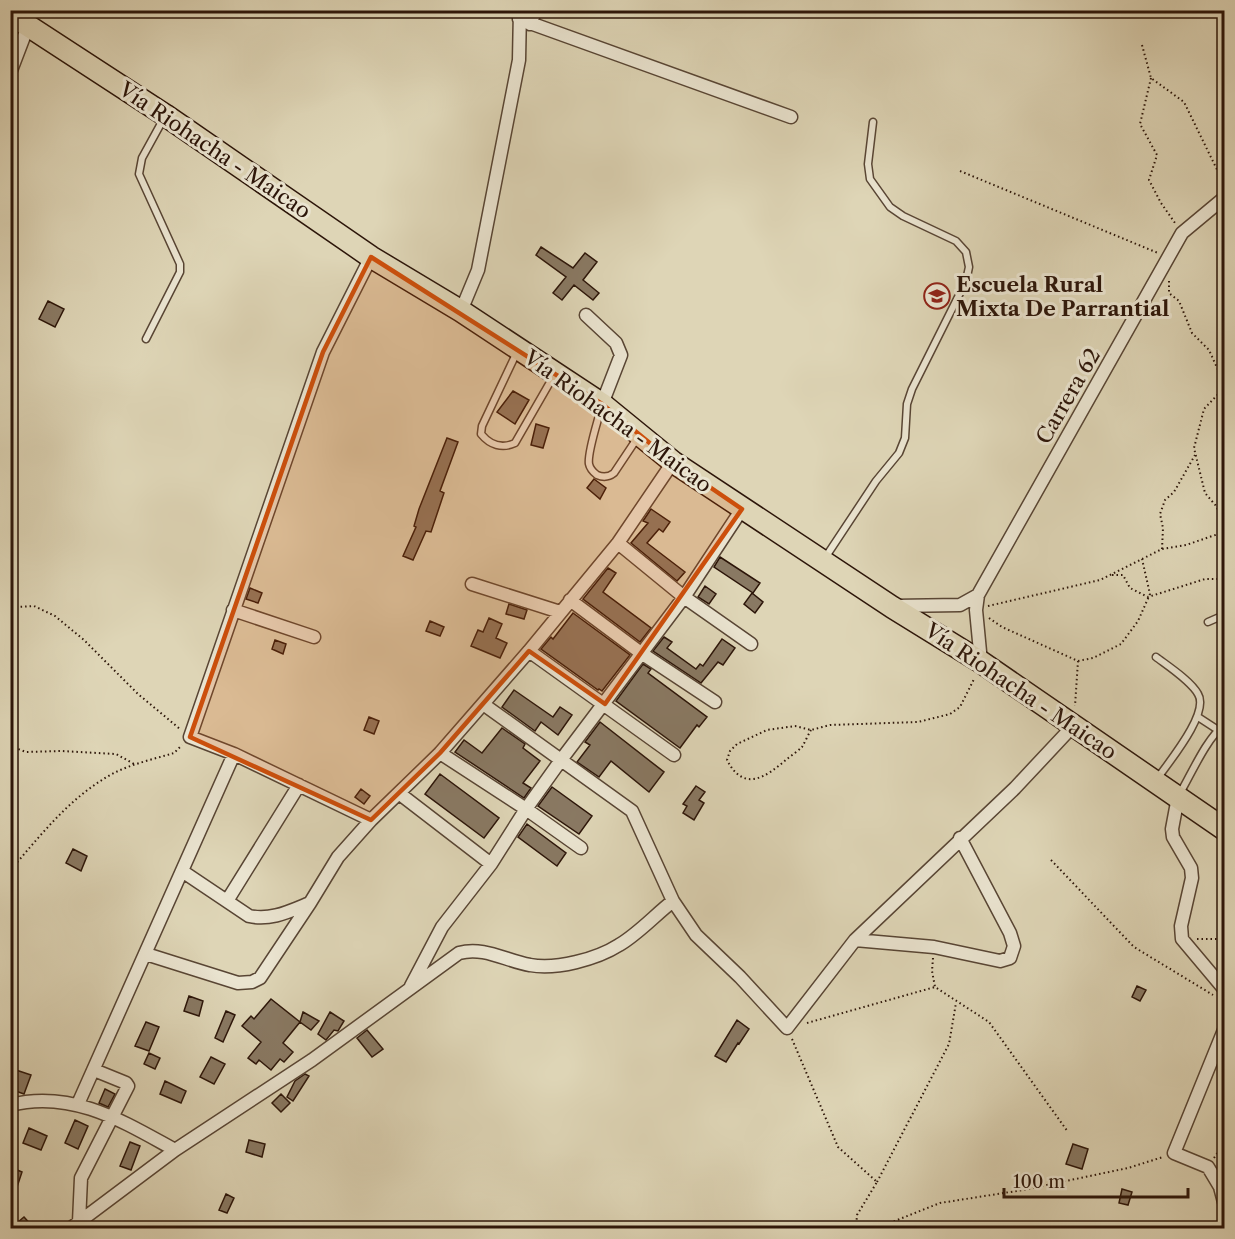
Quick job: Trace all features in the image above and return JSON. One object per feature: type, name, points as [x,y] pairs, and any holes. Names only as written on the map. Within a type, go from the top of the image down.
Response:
[{"type":"highway","name":"Vía Riohacha - Maicao","points":[[16,23],[165,115],[371,257],[461,311],[602,404],[673,462],[981,663],[1224,829]]},
{"type":"street","points":[[523,18],[536,10]]},
{"type":"street","points":[[523,18],[791,117]]},
{"type":"street","points":[[461,311],[478,270],[519,60],[523,18]]},
{"type":"street","points":[[10,73],[16,23]]},
{"type":"street","name":"Carrera 62","points":[[981,663],[976,610],[978,595],[1182,233],[1224,198]]},
{"type":"street","points":[[371,257],[323,352],[190,737],[234,754],[371,820]]},
{"type":"street","points":[[586,315],[616,343],[621,355],[602,404]]},
{"type":"street","points":[[146,954],[238,983],[252,982],[266,972],[338,857],[371,820],[440,753],[529,651],[618,543],[673,462]]},
{"type":"street","points":[[409,990],[442,927],[491,864],[561,760],[684,597],[742,509]]},
{"type":"street","points":[[618,543],[684,597],[751,644]]},
{"type":"street","points":[[472,584],[560,612]]},
{"type":"street","points":[[892,607],[960,605],[978,595]]},
{"type":"street","points":[[570,600],[641,653],[715,702]]},
{"type":"street","points":[[233,610],[314,637]]},
{"type":"street","points":[[529,651],[674,754]]},
{"type":"street","points":[[483,704],[632,810],[673,901],[696,935],[740,976],[787,1028],[855,940],[1015,788],[1073,726]]},
{"type":"street","points":[[440,753],[581,848]]},
{"type":"street","points":[[78,1104],[234,754]]},
{"type":"street","points":[[227,901],[299,785]]},
{"type":"street","points":[[400,794],[491,864]]},
{"type":"street","points":[[1178,796],[1172,829],[1173,837],[1191,868],[1192,878],[1181,926],[1182,939],[1219,993]]},
{"type":"street","points":[[855,940],[934,946],[1000,961],[1010,958],[1014,946],[1011,933],[960,838]]},
{"type":"street","points":[[182,872],[249,916],[261,918],[289,912],[310,903]]},
{"type":"street","points":[[75,1226],[175,1150],[312,1060],[459,953],[469,950],[481,951],[531,966],[572,964],[619,945],[673,901]]},
{"type":"street","points":[[1224,1030],[1174,1153],[1208,1167],[1220,1187],[1224,1202]]},
{"type":"street","points":[[75,1226],[81,1178],[128,1086],[126,1083],[94,1070]]},
{"type":"street","points":[[10,1105],[56,1101],[78,1104],[113,1116],[175,1150]]},
{"type":"lane","points":[[146,339],[180,272],[180,264],[139,174],[142,158],[165,115]]},
{"type":"lane","points":[[823,561],[876,481],[899,453],[905,438],[907,404],[912,389],[966,281],[969,267],[966,252],[956,241],[903,216],[890,207],[870,179],[868,164],[873,122]]},
{"type":"lane","points":[[519,349],[482,426],[481,434],[488,442],[506,447],[515,443],[555,373]]},
{"type":"lane","points":[[602,404],[589,456],[589,465],[593,473],[601,477],[609,477],[615,473],[639,436]]},
{"type":"lane","points":[[1208,622],[1224,615]]},
{"type":"lane","points":[[1155,782],[1198,717],[1201,700],[1197,692],[1156,657]]},
{"type":"lane","points":[[1198,717],[1218,730]]},
{"type":"lane","points":[[1178,796],[1218,730],[1224,725]]},
{"type":"path","points":[[1142,45],[1151,78],[1140,124],[1157,154],[1149,180],[1161,203],[1182,233]]},
{"type":"path","points":[[1151,78],[1184,102],[1224,184]]},
{"type":"path","points":[[960,171],[1170,257],[1169,293],[1179,301],[1192,333],[1209,350],[1224,383]]},
{"type":"path","points":[[976,610],[995,603],[1100,580],[1162,549],[1186,545],[1224,533],[1217,507],[1205,493],[1194,448],[1204,409],[1224,388]]},
{"type":"path","points":[[1162,549],[1163,528],[1160,514],[1165,500],[1174,492],[1195,455]]},
{"type":"path","points":[[976,610],[1002,627],[1078,661],[1093,658],[1121,644],[1138,621],[1150,594],[1142,559]]},
{"type":"path","points":[[1109,575],[1123,574],[1130,588],[1148,597],[1205,579],[1224,579]]},
{"type":"path","points":[[10,614],[17,607],[34,606],[54,616],[84,640],[138,694],[190,737],[174,753],[114,773],[62,810],[14,866],[10,866]]},
{"type":"path","points":[[1073,726],[1078,661]]},
{"type":"path","points":[[811,730],[801,747],[774,771],[759,779],[743,779],[733,772],[727,760],[730,751],[737,744],[767,730],[795,726],[811,730],[830,725],[918,722],[950,714],[960,706],[981,663]]},
{"type":"path","points":[[10,746],[27,752],[116,754],[136,765]]},
{"type":"path","points":[[1051,860],[1134,947],[1219,993]]},
{"type":"path","points":[[1182,939],[1224,939]]},
{"type":"path","points":[[934,946],[932,971],[935,987],[989,1022],[1068,1132]]},
{"type":"path","points":[[877,1182],[838,1147],[787,1028],[935,987]]},
{"type":"path","points":[[856,1228],[857,1215],[877,1182],[949,1044],[956,1002]]},
{"type":"path","points":[[1208,1167],[1224,1143]]},
{"type":"path","points":[[877,1228],[940,1203],[1023,1190],[1128,1168],[1174,1153]]},
{"type":"highlighted area","points":[[371,257],[602,404],[673,462],[742,509],[605,704],[529,651],[440,753],[371,820],[190,737],[323,352]]},
{"type":"building","points":[[541,247],[573,268],[585,253],[597,262],[583,280],[599,293],[593,300],[574,285],[562,300],[553,293],[566,277],[536,255]]},
{"type":"building","points":[[48,301],[64,309],[55,327],[39,319]]},
{"type":"building","points":[[513,391],[529,400],[515,424],[497,412]]},
{"type":"building","points":[[536,424],[549,428],[543,448],[531,445]]},
{"type":"building","points":[[447,438],[458,442],[440,491],[444,493],[431,532],[426,531],[413,560],[403,556],[416,527],[414,526],[419,509]]},
{"type":"building","points":[[594,479],[606,488],[600,499],[587,488]]},
{"type":"building","points":[[651,509],[670,522],[663,532],[659,529],[647,543],[685,572],[677,581],[631,543],[648,523],[643,521]]},
{"type":"building","points":[[720,557],[760,583],[753,593],[714,567]]},
{"type":"building","points":[[608,568],[616,573],[603,592],[651,628],[640,642],[583,599]]},
{"type":"building","points":[[705,586],[716,594],[709,604],[698,597]]},
{"type":"building","points":[[250,588],[262,593],[258,603],[246,599]]},
{"type":"building","points":[[752,593],[763,602],[755,613],[744,604]]},
{"type":"building","points":[[509,604],[527,610],[524,619],[506,614]]},
{"type":"building","points":[[573,613],[630,655],[602,691],[541,649],[551,637],[553,639]]},
{"type":"building","points":[[489,618],[502,624],[496,638],[507,643],[500,658],[471,646],[478,630],[483,632]]},
{"type":"building","points":[[430,621],[444,627],[440,636],[426,631]]},
{"type":"building","points":[[664,637],[672,642],[667,648],[696,669],[700,664],[703,666],[722,639],[735,648],[723,665],[718,662],[701,683],[653,651]]},
{"type":"building","points":[[275,640],[286,644],[283,654],[272,649]]},
{"type":"building","points":[[643,664],[651,669],[648,673],[707,717],[699,727],[697,725],[680,748],[616,701]]},
{"type":"building","points":[[514,690],[553,717],[560,707],[572,715],[558,735],[541,722],[535,731],[502,707]]},
{"type":"building","points":[[369,717],[379,721],[374,734],[364,730]]},
{"type":"building","points":[[600,722],[664,772],[649,792],[611,761],[599,777],[577,762],[590,745],[585,742]]},
{"type":"building","points":[[502,728],[525,744],[523,748],[540,761],[523,783],[531,788],[524,798],[455,752],[464,740],[482,753]]},
{"type":"building","points":[[440,774],[499,818],[484,838],[425,794]]},
{"type":"building","points":[[696,786],[705,792],[699,800],[704,803],[694,820],[683,813],[687,806],[683,804]]},
{"type":"building","points":[[552,787],[592,816],[579,834],[538,806]]},
{"type":"building","points":[[361,789],[370,796],[364,804],[355,797]]},
{"type":"building","points":[[527,824],[566,853],[557,866],[518,837]]},
{"type":"building","points":[[73,849],[87,856],[81,871],[66,863]]},
{"type":"building","points":[[1137,986],[1146,990],[1140,1001],[1132,997]]},
{"type":"building","points":[[189,996],[203,1001],[199,1016],[184,1011]]},
{"type":"building","points":[[271,999],[300,1022],[283,1043],[293,1052],[284,1062],[280,1059],[271,1070],[259,1060],[256,1064],[248,1058],[261,1042],[242,1026],[251,1016],[254,1019]]},
{"type":"building","points":[[226,1011],[235,1015],[223,1042],[215,1038]]},
{"type":"building","points":[[303,1012],[319,1021],[311,1030],[300,1022]]},
{"type":"building","points":[[330,1012],[344,1021],[338,1031],[334,1030],[326,1040],[318,1034]]},
{"type":"building","points":[[737,1020],[749,1029],[726,1062],[715,1056]]},
{"type":"building","points":[[146,1022],[159,1027],[149,1051],[135,1046]]},
{"type":"building","points":[[367,1030],[383,1049],[372,1057],[357,1038]]},
{"type":"building","points":[[149,1053],[160,1058],[155,1069],[144,1064]]},
{"type":"building","points":[[211,1057],[225,1064],[214,1084],[200,1077]]},
{"type":"building","points":[[13,1069],[31,1075],[24,1094],[10,1089]]},
{"type":"building","points":[[305,1074],[309,1076],[293,1101],[287,1097],[295,1081]]},
{"type":"building","points":[[165,1081],[186,1091],[181,1103],[160,1094]]},
{"type":"building","points":[[105,1089],[115,1094],[108,1107],[99,1103]]},
{"type":"building","points":[[281,1094],[290,1103],[281,1112],[272,1103]]},
{"type":"building","points":[[75,1120],[88,1126],[78,1149],[65,1143]]},
{"type":"building","points":[[29,1128],[47,1136],[41,1150],[23,1143]]},
{"type":"building","points":[[249,1140],[265,1144],[262,1157],[246,1152]]},
{"type":"building","points":[[130,1142],[140,1146],[131,1170],[120,1166]]},
{"type":"building","points":[[1073,1144],[1088,1149],[1082,1169],[1066,1164]]},
{"type":"building","points":[[10,1167],[22,1172],[12,1202],[10,1202]]},
{"type":"building","points":[[1122,1189],[1132,1192],[1128,1205],[1119,1203]]},
{"type":"building","points":[[226,1194],[234,1198],[227,1213],[219,1210]]},
{"type":"building","points":[[24,1217],[34,1228],[11,1228]]},
{"type":"place","name":"Escuela Rural Mixta De Parrantial","points":[[937,296]]}]
